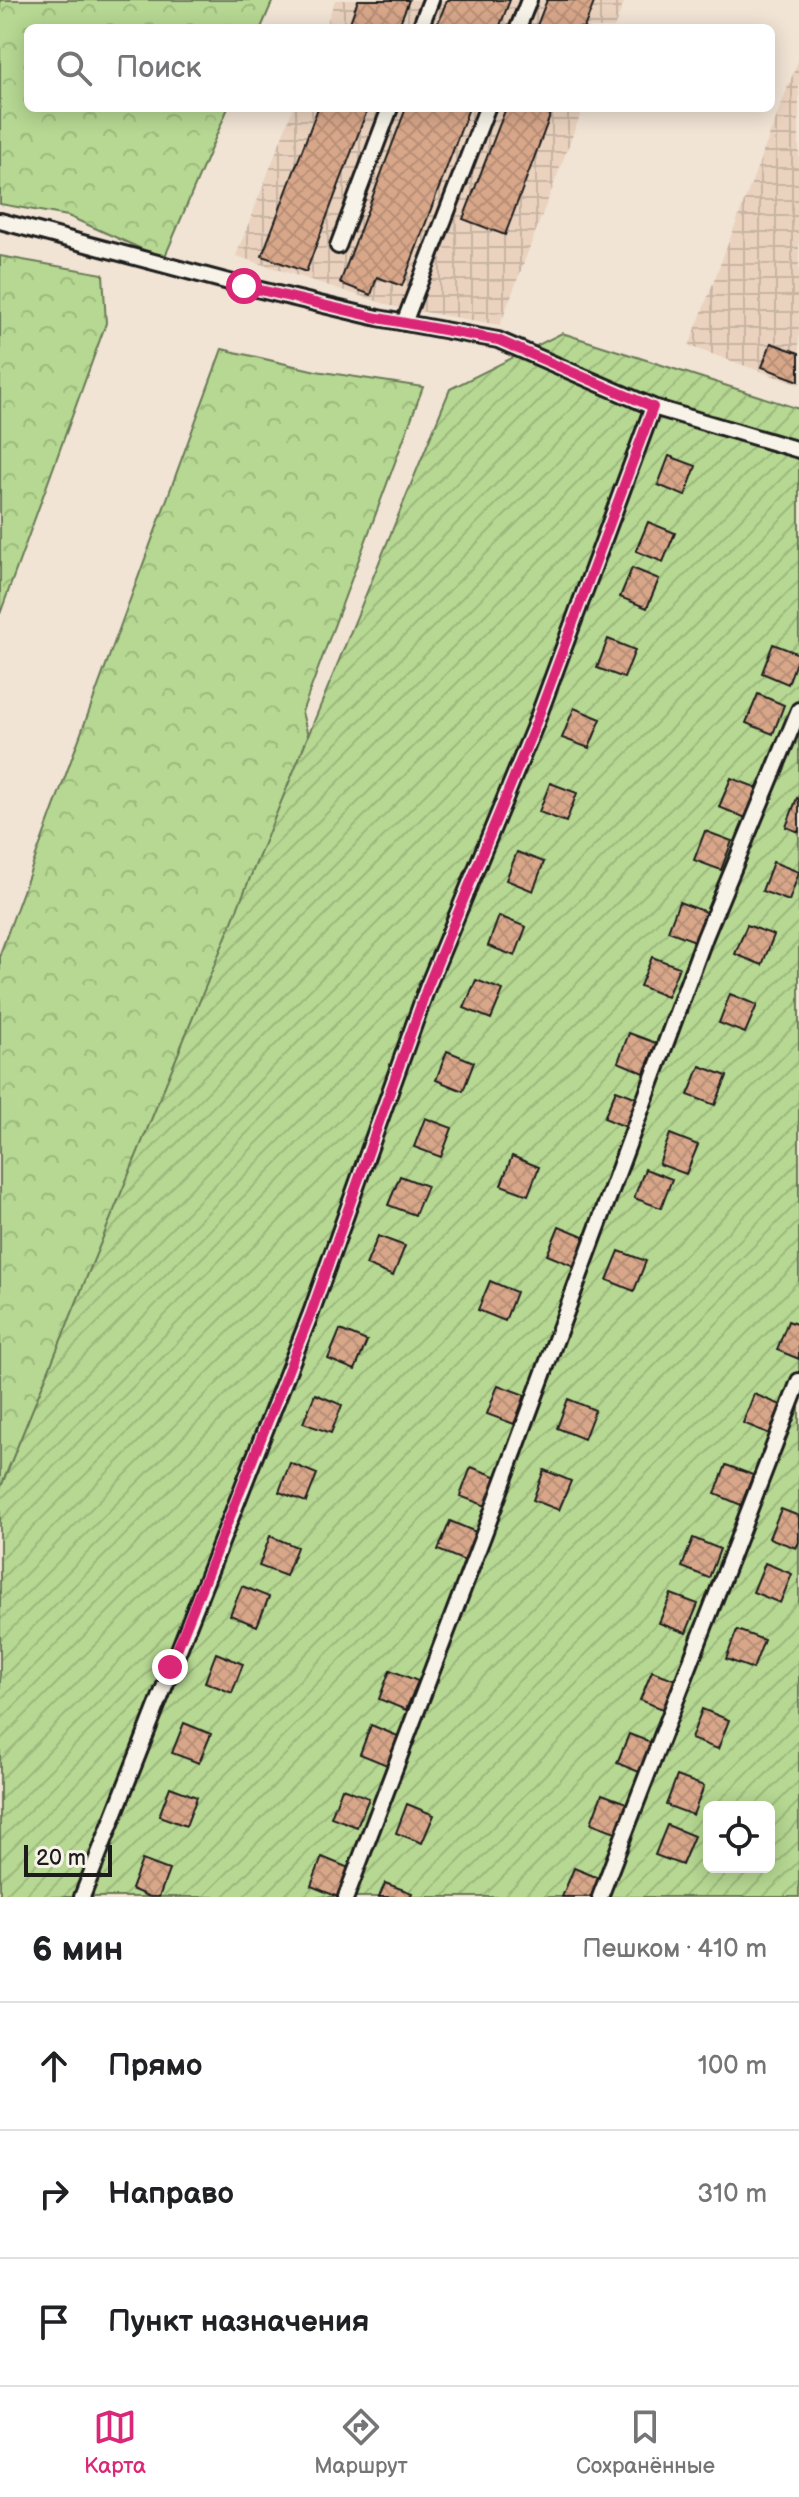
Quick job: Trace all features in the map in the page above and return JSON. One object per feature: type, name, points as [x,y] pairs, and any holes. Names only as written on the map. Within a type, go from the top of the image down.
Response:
[{"type":"lane","points":[[422,24],[431,0]]},
{"type":"lane","points":[[520,24],[529,0]]},
{"type":"lane","points":[[338,246],[388,112]]},
{"type":"lane","points":[[404,323],[485,112]]},
{"type":"lane","points":[[0,221],[244,286],[404,323],[498,340],[653,407],[799,450]]},
{"type":"lane","points":[[82,1897],[311,1313],[427,988],[534,728],[653,407]]},
{"type":"lane","points":[[346,1897],[705,937],[799,710]]},
{"type":"lane","points":[[600,1897],[799,1381]]},
{"type":"shaded area","points":[[335,0],[625,0],[616,24],[326,24]]},
{"type":"shaded area","points":[[799,58],[799,385],[689,346]]},
{"type":"shaded area","points":[[291,112],[581,112],[500,325],[395,307],[236,256]]},
{"type":"green space","points":[[0,0],[273,0],[263,24],[24,24],[24,112],[226,112],[164,259],[68,216],[0,204]]},
{"type":"green space","points":[[0,256],[103,274],[106,323],[0,614]]},
{"type":"green space","points":[[562,333],[799,409],[799,1897],[0,1897],[0,1489],[450,389]]},
{"type":"green space","points":[[222,349],[316,371],[423,387],[302,712],[317,771],[0,1540],[0,954]]},
{"type":"building","points":[[358,0],[409,0],[400,24],[349,24]]},
{"type":"building","points":[[447,0],[510,0],[501,24],[438,24]]},
{"type":"building","points":[[547,0],[595,0],[586,24],[538,24]]},
{"type":"building","points":[[316,112],[366,112],[306,272],[262,256]]},
{"type":"building","points":[[404,112],[467,112],[402,286],[377,277],[371,295],[340,283]]},
{"type":"building","points":[[504,112],[551,112],[505,235],[463,219]]},
{"type":"building","points":[[771,343],[799,353],[799,381],[762,367]]},
{"type":"building","points":[[669,456],[696,466],[685,496],[658,485]]},
{"type":"building","points":[[648,522],[675,533],[663,562],[636,551]]},
{"type":"building","points":[[632,568],[659,579],[647,608],[620,597]]},
{"type":"building","points":[[608,639],[635,650],[624,678],[597,668]]},
{"type":"building","points":[[773,644],[799,654],[788,684],[762,673]]},
{"type":"building","points":[[758,694],[784,705],[773,734],[746,723]]},
{"type":"building","points":[[574,708],[601,719],[589,748],[562,738]]},
{"type":"building","points":[[731,778],[758,788],[746,818],[719,807]]},
{"type":"building","points":[[550,783],[577,793],[566,822],[539,812]]},
{"type":"building","points":[[799,799],[799,832],[786,827]]},
{"type":"building","points":[[705,831],[732,841],[721,870],[694,860]]},
{"type":"building","points":[[517,852],[544,862],[533,891],[506,880]]},
{"type":"building","points":[[773,862],[799,872],[789,901],[762,891]]},
{"type":"building","points":[[679,902],[706,912],[695,941],[668,931]]},
{"type":"building","points":[[499,916],[526,927],[515,956],[488,946]]},
{"type":"building","points":[[747,925],[774,935],[762,965],[735,954]]},
{"type":"building","points":[[652,957],[679,967],[667,997],[640,986]]},
{"type":"building","points":[[476,980],[503,990],[491,1019],[464,1008]]},
{"type":"building","points":[[730,994],[757,1005],[745,1033],[719,1023]]},
{"type":"building","points":[[629,1033],[656,1043],[644,1073],[618,1062]]},
{"type":"building","points":[[447,1051],[474,1062],[463,1091],[436,1080]]},
{"type":"building","points":[[700,1066],[727,1076],[715,1105],[688,1095]]},
{"type":"building","points":[[616,1090],[643,1100],[631,1129],[604,1118]]},
{"type":"building","points":[[425,1118],[452,1128],[441,1157],[414,1147]]},
{"type":"building","points":[[670,1134],[698,1145],[686,1174],[659,1164]]},
{"type":"building","points":[[512,1156],[539,1167],[528,1195],[501,1185]]},
{"type":"building","points":[[645,1169],[672,1179],[661,1208],[634,1198]]},
{"type":"building","points":[[400,1176],[427,1186],[415,1215],[388,1205]]},
{"type":"building","points":[[559,1226],[586,1237],[574,1266],[547,1255]]},
{"type":"building","points":[[378,1236],[405,1246],[393,1276],[366,1265]]},
{"type":"building","points":[[619,1251],[646,1261],[634,1291],[607,1280]]},
{"type":"building","points":[[490,1281],[516,1292],[505,1321],[478,1310]]},
{"type":"building","points":[[788,1321],[799,1325],[799,1359],[777,1350]]},
{"type":"building","points":[[340,1330],[367,1341],[355,1370],[328,1359]]},
{"type":"building","points":[[498,1385],[525,1395],[514,1424],[487,1414]]},
{"type":"building","points":[[315,1394],[342,1405],[331,1433],[303,1423]]},
{"type":"building","points":[[754,1394],[781,1405],[770,1434],[743,1423]]},
{"type":"building","points":[[568,1399],[595,1410],[584,1439],[557,1428]]},
{"type":"building","points":[[290,1463],[317,1474],[306,1502],[279,1492]]},
{"type":"building","points":[[726,1465],[753,1475],[741,1505],[715,1494]]},
{"type":"building","points":[[471,1467],[498,1477],[486,1506],[460,1496]]},
{"type":"building","points":[[544,1470],[571,1481],[559,1510],[533,1500]]},
{"type":"building","points":[[781,1509],[799,1516],[799,1542],[796,1548],[769,1538]]},
{"type":"building","points":[[450,1521],[476,1532],[465,1561],[438,1550]]},
{"type":"building","points":[[270,1536],[297,1547],[286,1576],[259,1566]]},
{"type":"building","points":[[693,1538],[720,1549],[709,1578],[682,1567]]},
{"type":"building","points":[[765,1563],[792,1574],[780,1603],[753,1592]]},
{"type":"building","points":[[242,1586],[269,1597],[257,1626],[230,1615]]},
{"type":"building","points":[[671,1594],[698,1604],[686,1633],[659,1623]]},
{"type":"building","points":[[737,1630],[764,1640],[753,1669],[726,1659]]},
{"type":"building","points":[[216,1653],[243,1664],[232,1693],[205,1682]]},
{"type":"building","points":[[390,1670],[418,1681],[406,1710],[379,1699]]},
{"type":"building","points":[[652,1671],[679,1681],[668,1711],[640,1700]]},
{"type":"building","points":[[702,1709],[729,1720],[718,1749],[691,1739]]},
{"type":"building","points":[[184,1723],[211,1734],[199,1763],[172,1753]]},
{"type":"building","points":[[371,1725],[398,1736],[387,1765],[360,1754]]},
{"type":"building","points":[[629,1734],[655,1744],[644,1774],[617,1763]]},
{"type":"building","points":[[677,1776],[704,1786],[693,1815],[666,1805]]},
{"type":"building","points":[[170,1787],[197,1797],[186,1826],[159,1816]]},
{"type":"building","points":[[342,1788],[369,1798],[357,1827],[331,1817]]},
{"type":"building","points":[[602,1794],[629,1804],[618,1833],[591,1823]]},
{"type":"building","points":[[407,1804],[434,1815],[422,1843],[396,1833]]},
{"type":"building","points":[[667,1825],[694,1836],[682,1865],[655,1855]]},
{"type":"building","points":[[322,1857],[349,1868],[338,1897],[311,1886]]},
{"type":"building","points":[[142,1860],[169,1870],[159,1897],[150,1897],[131,1889]]},
{"type":"building","points":[[574,1868],[601,1879],[593,1897],[562,1897]]},
{"type":"building","points":[[385,1883],[412,1893],[410,1897],[379,1897]]},
{"type":"route","points":[[170,1667],[311,1313],[427,988],[534,728],[653,407],[498,340],[378,318],[244,286]]}]
